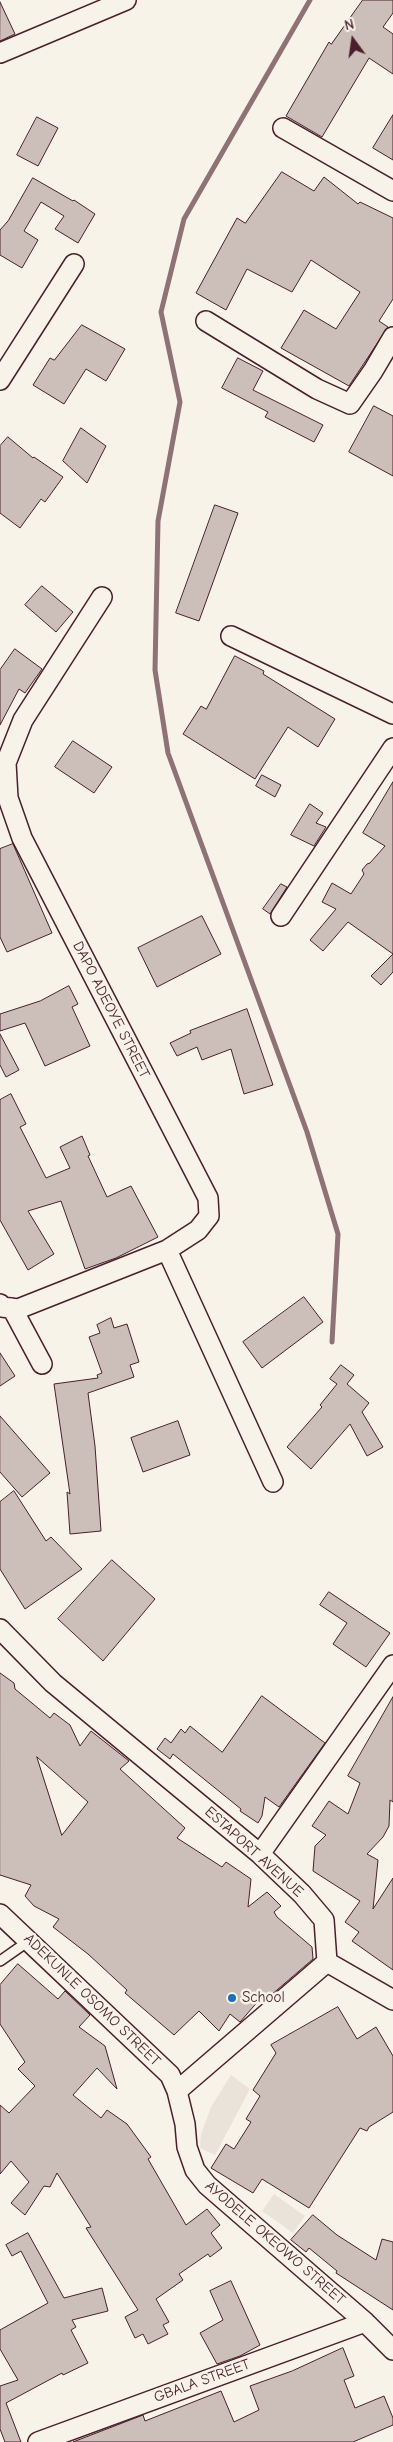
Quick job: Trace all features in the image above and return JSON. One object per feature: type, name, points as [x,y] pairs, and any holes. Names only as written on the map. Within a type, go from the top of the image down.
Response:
[{"type":"street","points":[[0,53],[126,0]]},
{"type":"street","points":[[283,128],[393,192]]},
{"type":"street","points":[[0,380],[74,264]]},
{"type":"street","points":[[206,321],[317,389],[350,404],[373,371],[393,337]]},
{"type":"street","name":"DAPO ADEOYE STREET","points":[[6,1306],[18,1309],[167,1250],[198,1230],[209,1216],[208,1198],[22,838],[4,797],[6,763],[22,720],[102,597]]},
{"type":"street","points":[[231,636],[393,714]]},
{"type":"street","points":[[281,916],[393,748]]},
{"type":"street","points":[[167,1250],[274,1482]]},
{"type":"street","points":[[6,1306],[42,1364]]},
{"type":"street","name":"ESTAPORT AVENUE","points":[[0,1629],[53,1683],[260,1854],[302,1894],[324,1920],[327,1962]]},
{"type":"street","points":[[260,1854],[393,1665]]},
{"type":"street","name":"ADEKUNLE OSOMO STREET","points":[[0,1914],[30,1940],[170,2075],[177,2091]]},
{"type":"street","points":[[177,2091],[327,1962],[393,2000]]},
{"type":"street","name":"AYODELE OKEOWO STREET","points":[[177,2091],[187,2147],[195,2170],[207,2185],[365,2322],[393,2350]]},
{"type":"street","name":"GBALA STREET","points":[[38,2442],[365,2322]]},
{"type":"lane","points":[[0,1961],[30,1940]]},
{"type":"shaded area","points":[[231,2075],[250,2089],[215,2155],[200,2148],[201,2134],[211,2107]]},
{"type":"shaded area","points":[[274,2194],[305,2216],[293,2233],[262,2211]]},
{"type":"building","points":[[363,0],[393,0],[393,13],[383,27],[393,34],[393,74],[369,58],[322,137],[286,116],[329,42],[331,44]]},
{"type":"building","points":[[0,2],[15,34],[0,41]]},
{"type":"building","points":[[393,115],[393,160],[373,148]]},
{"type":"building","points":[[37,117],[58,128],[38,166],[17,155]]},
{"type":"building","points":[[282,172],[314,191],[324,177],[358,204],[360,202],[393,218],[393,299],[379,321],[388,327],[349,386],[281,348],[304,310],[336,329],[360,292],[311,260],[292,292],[247,269],[226,310],[196,293],[237,218],[245,223]]},
{"type":"building","points":[[33,178],[74,200],[95,214],[78,243],[55,229],[64,216],[41,202],[24,231],[38,240],[22,268],[0,255],[0,230],[8,221]]},
{"type":"building","points":[[82,325],[125,349],[106,381],[86,369],[64,404],[33,385],[50,358],[54,360]]},
{"type":"building","points":[[238,358],[263,371],[253,390],[323,425],[314,442],[265,417],[268,412],[222,388]]},
{"type":"building","points":[[374,406],[393,416],[393,476],[349,452]]},
{"type":"building","points":[[81,428],[106,446],[87,483],[63,461]]},
{"type":"building","points":[[8,437],[33,458],[63,477],[45,502],[41,499],[20,528],[0,513],[0,446]]},
{"type":"building","points":[[215,505],[238,513],[199,621],[176,613]]},
{"type":"building","points":[[42,586],[73,612],[56,632],[25,605]]},
{"type":"building","points":[[15,649],[42,669],[25,693],[19,689],[0,725],[0,670]]},
{"type":"building","points":[[235,656],[264,671],[263,674],[335,719],[318,747],[288,727],[255,779],[183,734],[201,706],[206,709]]},
{"type":"building","points":[[73,741],[112,767],[94,793],[55,767]]},
{"type":"building","points":[[262,775],[281,785],[275,797],[256,786]]},
{"type":"building","points":[[393,782],[393,954],[348,922],[323,951],[310,940],[336,909],[322,902],[332,883],[351,894],[364,874],[362,870],[385,846],[363,833]]},
{"type":"building","points":[[310,804],[323,813],[316,823],[326,827],[314,846],[291,835]]},
{"type":"building","points":[[13,844],[52,933],[7,952],[0,937],[0,849]]},
{"type":"building","points":[[281,884],[287,887],[270,914],[263,909]]},
{"type":"building","points":[[202,916],[221,954],[157,987],[138,948]]},
{"type":"building","points":[[393,954],[393,972],[381,985],[371,976]]},
{"type":"building","points":[[69,986],[78,1004],[72,1007],[90,1046],[45,1066],[25,1023],[0,1031],[0,1014],[40,1001]]},
{"type":"building","points":[[247,1009],[273,1085],[244,1094],[231,1049],[202,1060],[197,1047],[177,1056],[170,1043],[191,1033],[190,1031]]},
{"type":"building","points":[[0,1034],[19,1070],[6,1077],[0,1065]]},
{"type":"building","points":[[11,1094],[26,1124],[20,1127],[46,1178],[70,1168],[60,1147],[82,1136],[90,1155],[88,1156],[107,1197],[131,1186],[158,1237],[116,1258],[85,1269],[61,1201],[28,1211],[54,1254],[28,1270],[0,1220],[0,1100]]},
{"type":"building","points":[[304,1297],[323,1322],[262,1368],[243,1342]]},
{"type":"building","points":[[111,1318],[114,1328],[127,1324],[139,1362],[130,1365],[134,1377],[88,1393],[95,1446],[101,1531],[70,1534],[67,1492],[70,1494],[54,1384],[98,1378],[97,1375],[102,1373],[89,1337],[100,1333],[97,1325]]},
{"type":"building","points":[[0,1353],[15,1376],[0,1386]]},
{"type":"building","points":[[341,1365],[354,1375],[347,1384],[369,1403],[362,1412],[383,1447],[367,1456],[350,1424],[311,1469],[287,1447],[322,1407],[320,1405],[337,1384],[330,1379]]},
{"type":"building","points":[[0,1416],[50,1473],[22,1497],[0,1472]]},
{"type":"building","points":[[178,1421],[190,1455],[143,1472],[131,1438]]},
{"type":"building","points":[[14,1491],[46,1541],[51,1537],[82,1569],[25,1609],[0,1569],[0,1502]]},
{"type":"building","points":[[112,1560],[155,1599],[103,1661],[58,1619]]},
{"type":"building","points":[[329,1592],[390,1633],[366,1667],[333,1644],[347,1623],[320,1605]]},
{"type":"building","points":[[0,1673],[14,1683],[15,1689],[50,1718],[54,1713],[70,1725],[80,1746],[91,1731],[129,1761],[120,1769],[185,1828],[177,1838],[222,1867],[226,1862],[251,1879],[248,1907],[267,1892],[281,1906],[274,1912],[277,1917],[312,1947],[313,1959],[263,2002],[260,1999],[240,2022],[230,2014],[219,2031],[199,2011],[174,2035],[125,1993],[127,1990],[88,1954],[53,1927],[59,1919],[34,1906],[25,1896],[31,1885],[0,1875]],"holes":[[[37,1757],[88,1802],[62,1835]]]},
{"type":"building","points":[[262,1696],[325,1743],[279,1807],[265,1797],[262,1816],[258,1823],[240,1811],[241,1809],[173,1754],[170,1759],[157,1749],[165,1738],[171,1743],[181,1729],[185,1733],[190,1726],[222,1752]]},
{"type":"building","points":[[393,1697],[393,1802],[390,1800],[389,1826],[383,1837],[367,1854],[378,1860],[373,1909],[393,1878],[393,1970],[352,1941],[359,1932],[345,1922],[360,1901],[313,1871],[315,1846],[326,1835],[312,1826],[329,1801],[348,1814],[360,1783],[348,1776]]},
{"type":"building","points":[[18,1964],[58,1999],[65,1991],[90,2015],[79,2027],[105,2046],[117,2089],[97,2068],[73,2095],[101,2118],[107,2110],[127,2124],[151,2157],[148,2159],[186,2225],[207,2209],[220,2225],[211,2233],[222,2248],[210,2257],[208,2254],[179,2274],[183,2280],[156,2299],[169,2322],[163,2325],[168,2334],[148,2344],[143,2334],[135,2338],[125,2317],[138,2310],[86,2228],[91,2227],[57,2173],[50,2187],[44,2186],[25,2215],[11,2203],[29,2182],[11,2161],[0,2174],[0,2105],[9,2113],[35,2086],[18,2069],[25,2062],[0,2024],[0,1985]]},
{"type":"building","points":[[338,2007],[357,2039],[376,2027],[393,2056],[393,2112],[369,2127],[367,2131],[360,2128],[309,2208],[262,2179],[253,2193],[211,2168],[226,2144],[234,2149],[251,2122],[246,2119],[260,2096],[253,2090],[276,2053],[271,2045]]},
{"type":"building","points":[[313,2215],[337,2235],[376,2260],[382,2239],[393,2242],[393,2310],[336,2273],[337,2271],[309,2248],[306,2252],[291,2240]]},
{"type":"building","points":[[28,2233],[64,2298],[102,2288],[108,2311],[72,2320],[76,2327],[71,2330],[88,2363],[63,2375],[62,2373],[6,2403],[21,2442],[5,2442],[0,2429],[0,2386],[18,2380],[0,2349],[0,2330],[48,2303],[21,2251],[12,2256],[6,2245]]},
{"type":"building","points":[[231,2281],[260,2345],[240,2356],[217,2364],[200,2333],[223,2320],[210,2291]]},
{"type":"building","points":[[343,2348],[354,2376],[344,2380],[355,2408],[384,2396],[393,2418],[393,2425],[353,2442],[73,2442],[143,2415],[145,2421],[221,2391],[234,2422],[259,2410],[250,2386],[292,2371]]},
{"type":"waterway","points":[[310,0],[184,219],[161,312],[180,402],[158,521],[155,670],[168,753],[307,1132],[338,1234],[332,1342]]},
{"type":"place","name":"School","points":[[232,1998]]}]
